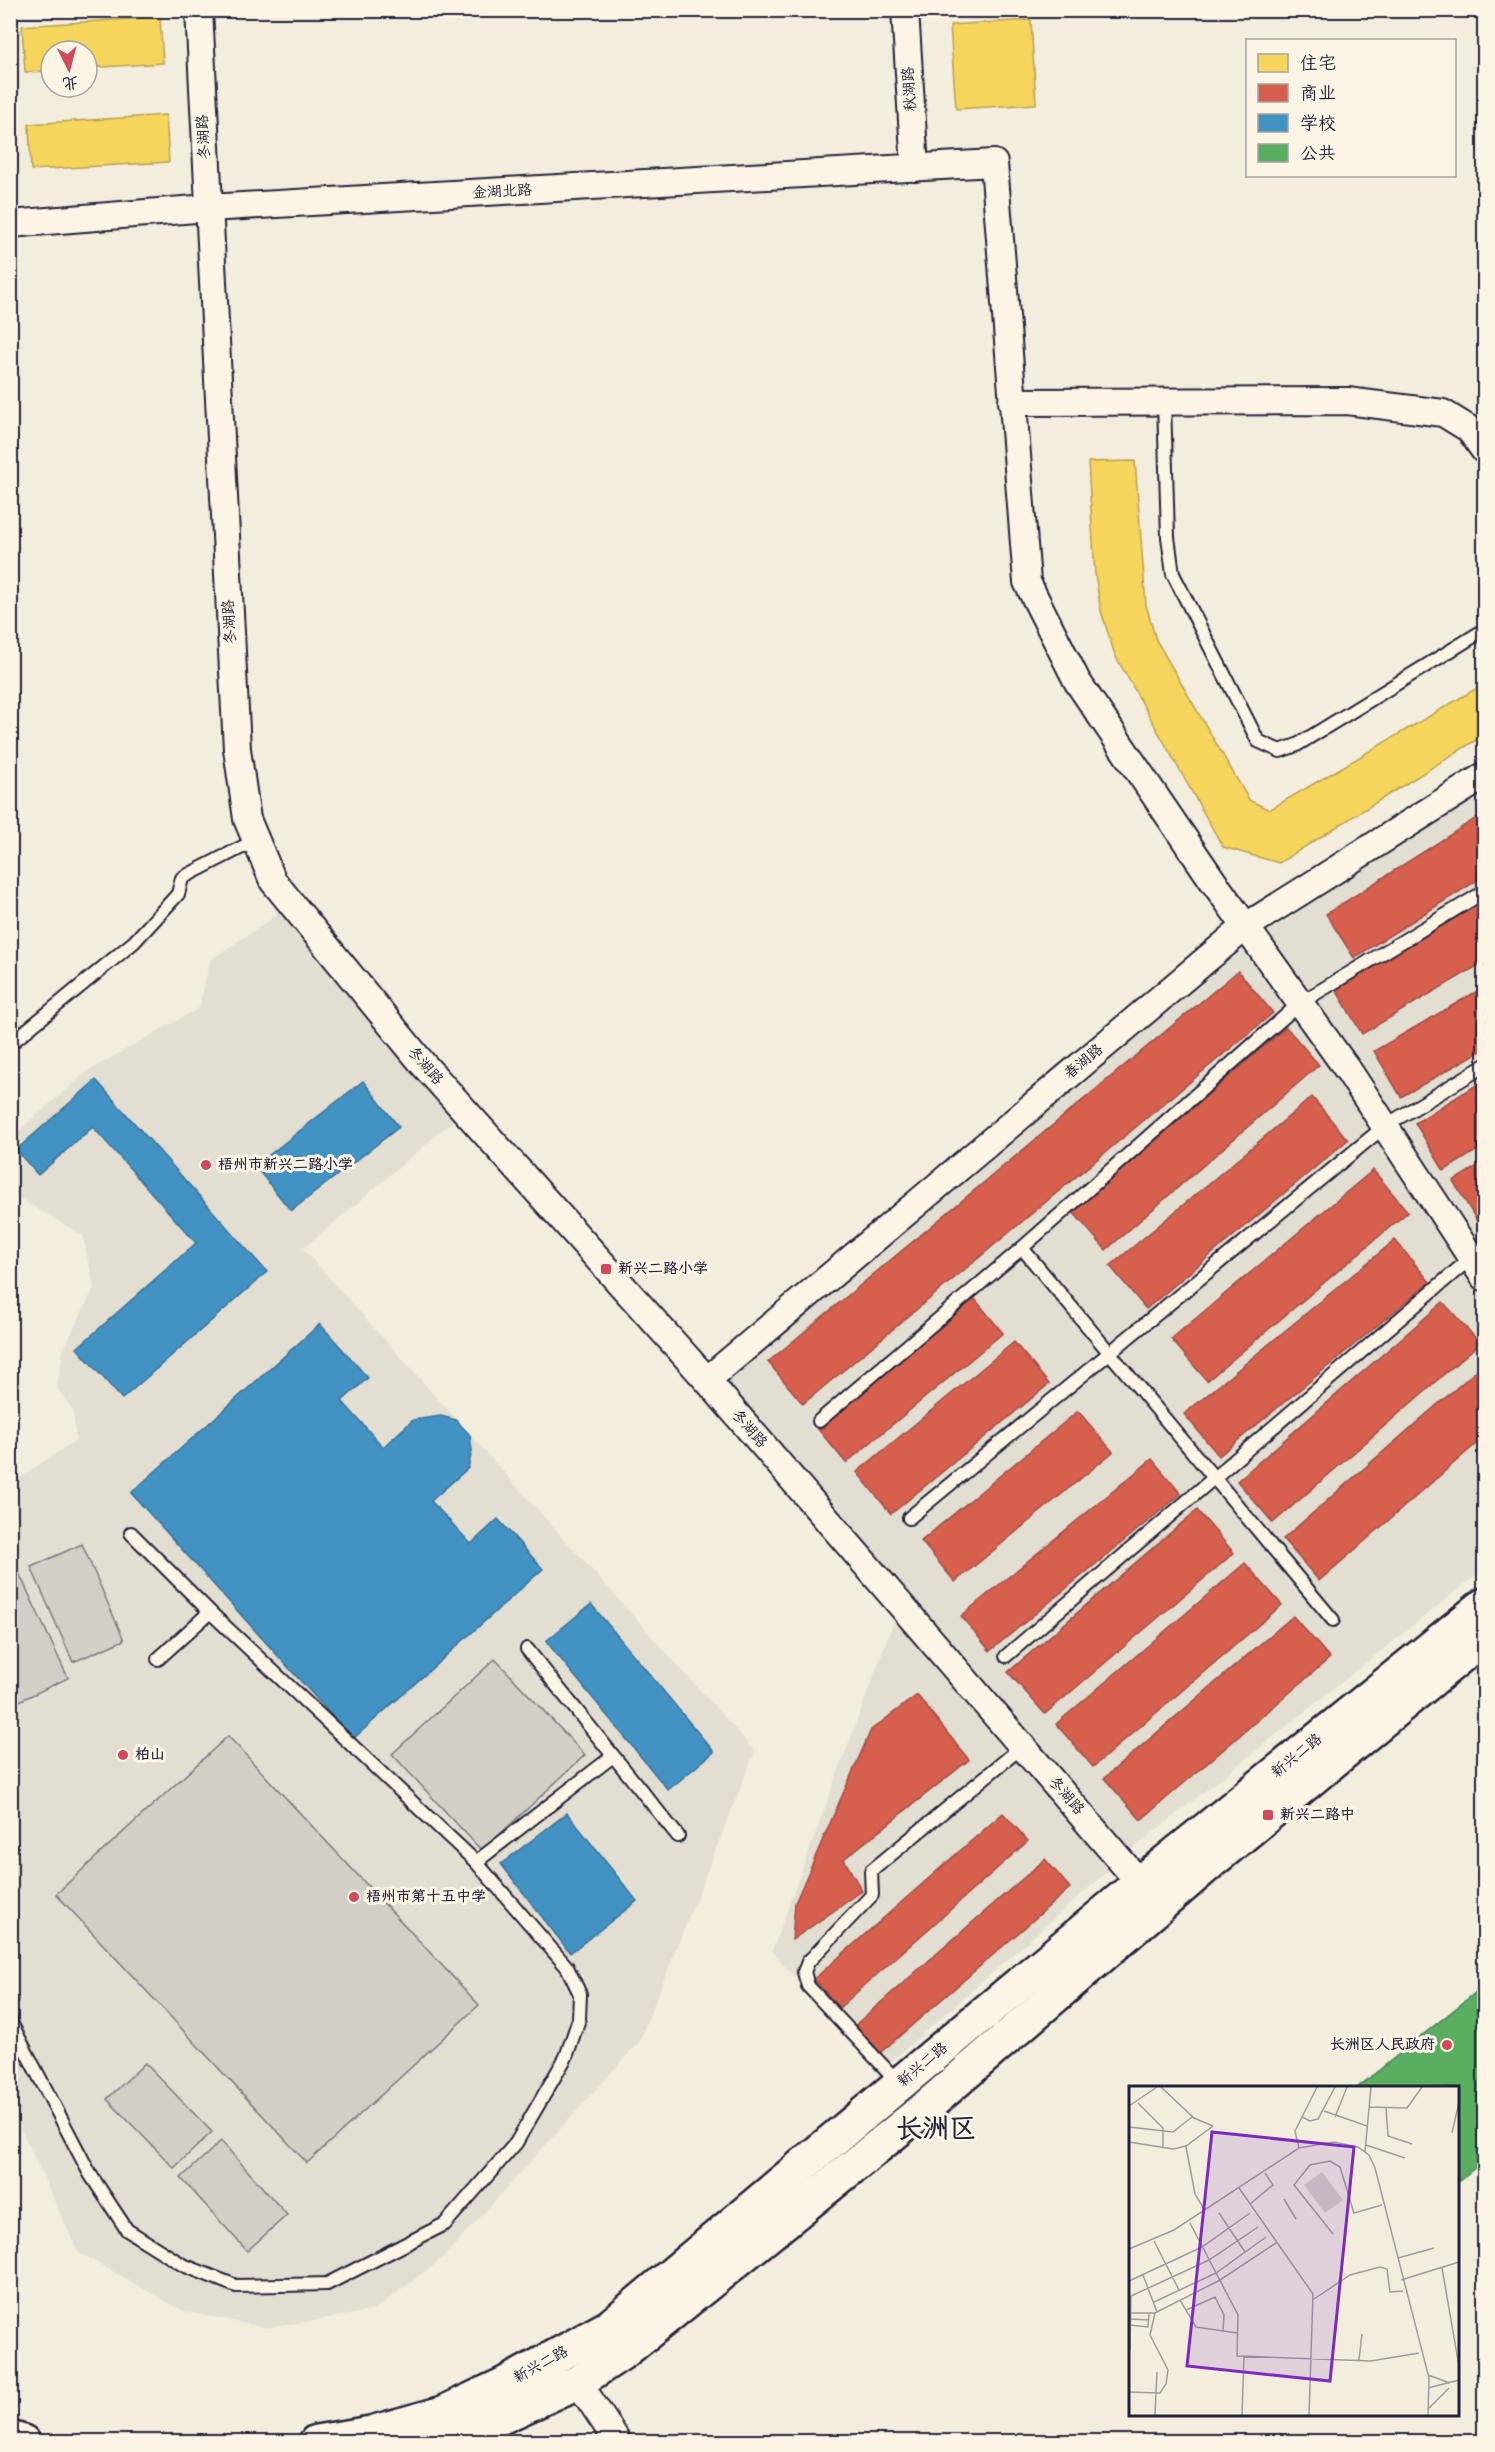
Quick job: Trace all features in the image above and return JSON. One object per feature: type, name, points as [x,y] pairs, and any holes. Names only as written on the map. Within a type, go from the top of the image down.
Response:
[{"type":"main road","name":"新兴二路","points":[[434,2442],[473,2430],[578,2382],[625,2351],[925,2108],[1150,1894],[1485,1605]]},
{"type":"main road","name":"新兴二路","points":[[316,2442],[371,2433],[443,2413],[505,2384],[609,2327],[900,2084],[1484,1638]]},
{"type":"main road","points":[[10,2438],[23,2442]]},
{"type":"street","name":"冬湖路","points":[[199,10],[237,749],[247,819],[273,881],[423,1064],[707,1380],[1150,1894]]},
{"type":"street","name":"秋湖路","points":[[905,10],[915,168]]},
{"type":"street","name":"金湖北路","points":[[10,224],[208,208],[994,163],[1012,402]]},
{"type":"street","points":[[1480,1261],[1245,927],[1077,681],[1027,582],[1012,402],[1347,400],[1443,413],[1469,429],[1485,450]]},
{"type":"street","name":"春湖路","points":[[707,1380],[1245,927],[1485,776]]},
{"type":"street","points":[[578,2382],[618,2442]]},
{"type":"lane","points":[[1164,401],[1168,537],[1173,574],[1258,741],[1280,751],[1297,746],[1485,630]]},
{"type":"lane","points":[[10,1044],[134,942],[178,894],[182,878],[256,840]]},
{"type":"lane","points":[[819,1421],[1022,1248],[1300,1003],[1485,891]]},
{"type":"lane","points":[[909,1518],[1385,1126],[1485,1066]]},
{"type":"lane","points":[[1022,1248],[1333,1620]]},
{"type":"lane","points":[[1006,1656],[1214,1478],[1480,1261]]},
{"type":"lane","points":[[10,2021],[90,2174],[127,2230],[183,2265],[236,2286],[327,2284],[445,2224],[516,2143],[566,2057],[579,2019],[580,1994],[567,1967],[476,1862],[210,1612],[131,1533]]},
{"type":"lane","points":[[158,1659],[210,1612]]},
{"type":"lane","points":[[527,1649],[678,1836]]},
{"type":"lane","points":[[900,2084],[808,1986],[804,1972],[808,1962],[872,1895],[871,1871],[1023,1746]]},
{"type":"lane","points":[[476,1862],[613,1756]]},
{"type":"shaded area","points":[[1484,775],[1484,1569],[1140,1843],[878,2073],[772,1951],[900,1604],[707,1380],[1245,927]]},
{"type":"shaded area","name":"梧州市第十五中学","points":[[283,893],[465,1111],[303,1249],[755,1751],[639,2042],[443,2258],[373,2311],[267,2328],[183,2311],[78,2252],[11,2107],[11,1484],[76,1440],[73,1411],[57,1388],[63,1350],[94,1288],[83,1236],[11,1193],[10,1138],[88,1071],[199,1008],[210,960],[277,915]]},
{"type":"shaded area","points":[[82,1544],[124,1640],[73,1662],[31,1567]]},
{"type":"shaded area","points":[[19,1573],[68,1678],[11,1705],[11,1577]]},
{"type":"shaded area","points":[[495,1659],[585,1755],[482,1851],[392,1754]]},
{"type":"shaded area","points":[[228,1736],[479,2005],[307,2163],[56,1894]]},
{"type":"shaded area","points":[[145,2063],[212,2132],[174,2168],[107,2099]]},
{"type":"shaded area","points":[[221,2141],[287,2215],[247,2251],[181,2178]]},
{"type":"building: 住宅","points":[[160,17],[163,63],[99,67],[99,39],[39,39],[39,71],[25,72],[22,26]]},
{"type":"building: 住宅","points":[[1031,20],[1036,104],[956,109],[950,25]]},
{"type":"building: 住宅","points":[[166,115],[169,162],[31,170],[29,124]]},
{"type":"building: 住宅","points":[[1135,461],[1146,605],[1156,640],[1249,800],[1269,810],[1484,684],[1484,735],[1279,863],[1223,847],[1115,655],[1101,611],[1095,574],[1088,462]]},
{"type":"building: 商业","points":[[1484,813],[1484,876],[1354,958],[1326,914]]},
{"type":"building: 商业","points":[[1484,901],[1484,962],[1362,1034],[1335,988]]},
{"type":"building: 商业","points":[[1238,971],[1273,1013],[803,1404],[768,1362]]},
{"type":"building: 商业","points":[[1484,987],[1484,1049],[1401,1097],[1374,1051]]},
{"type":"building: 商业","points":[[1286,1027],[1319,1065],[1106,1250],[1073,1212]]},
{"type":"building: 商业","points":[[1484,1080],[1484,1146],[1444,1171],[1415,1123]]},
{"type":"building: 商业","points":[[1312,1097],[1348,1140],[1146,1309],[1110,1266]]},
{"type":"building: 商业","points":[[1484,1162],[1484,1227],[1482,1229],[1453,1181]]},
{"type":"building: 商业","points":[[1373,1170],[1408,1212],[1207,1381],[1171,1339]]},
{"type":"building: 商业","points":[[1395,1240],[1430,1282],[1219,1456],[1184,1414]]},
{"type":"building: 商业","points":[[974,1298],[1003,1333],[846,1463],[817,1428]]},
{"type":"building: 商业","points":[[1443,1302],[1480,1343],[1273,1523],[1237,1481]]},
{"type":"building: 商业","points":[[1014,1342],[1049,1384],[891,1514],[857,1472]]},
{"type":"building: 商业","points":[[1484,1364],[1484,1437],[1319,1581],[1283,1539]]},
{"type":"building: 商业","points":[[1078,1411],[1113,1452],[955,1582],[921,1541]]},
{"type":"building: 商业","points":[[1152,1459],[1181,1494],[990,1651],[961,1616]]},
{"type":"building: 商业","points":[[1197,1510],[1234,1553],[1045,1714],[1008,1672]]},
{"type":"building: 商业","points":[[1245,1563],[1282,1605],[1093,1767],[1056,1724]]},
{"type":"building: 商业","points":[[1293,1616],[1330,1658],[1141,1820],[1104,1778]]},
{"type":"building: 商业","points":[[917,1695],[969,1760],[844,1859],[862,1891],[792,1940],[795,1903],[871,1730]]},
{"type":"building: 商业","points":[[1003,1813],[1028,1841],[839,2008],[814,1979]]},
{"type":"building: 商业","points":[[1045,1859],[1070,1888],[880,2053],[855,2025]]},
{"type":"building: 学校","points":[[96,1080],[267,1272],[122,1399],[77,1348],[196,1243],[93,1127],[38,1175],[16,1150]]},
{"type":"building: 学校","points":[[363,1081],[399,1127],[291,1211],[255,1166]]},
{"type":"building: 学校","points":[[320,1324],[368,1378],[342,1401],[383,1447],[413,1420],[441,1416],[456,1420],[470,1435],[472,1451],[468,1468],[431,1501],[471,1544],[498,1519],[543,1569],[353,1739],[131,1493]]},
{"type":"building: 学校","points":[[591,1604],[714,1752],[668,1790],[546,1641]]},
{"type":"building: 学校","points":[[567,1813],[637,1901],[570,1953],[501,1864]]},
{"type":"building: 公共","name":"长洲区人民政府","points":[[1476,1992],[1484,2002],[1484,2160],[1459,2181],[1459,2086],[1359,2086]]},
{"type":"place","name":"梧州市新兴二路小学","points":[[206,1165]]},
{"type":"place","name":"新兴二路小学","points":[[606,1269]]},
{"type":"place","name":"柏山","points":[[123,1755]]},
{"type":"place","name":"新兴二路中","points":[[1268,1815]]},
{"type":"place","name":"梧州市第十五中学","points":[[354,1897]]},
{"type":"place","name":"长洲区人民政府","points":[[1447,2045]]},
{"type":"district","name":"长洲区","points":[[936,2129]]}]
